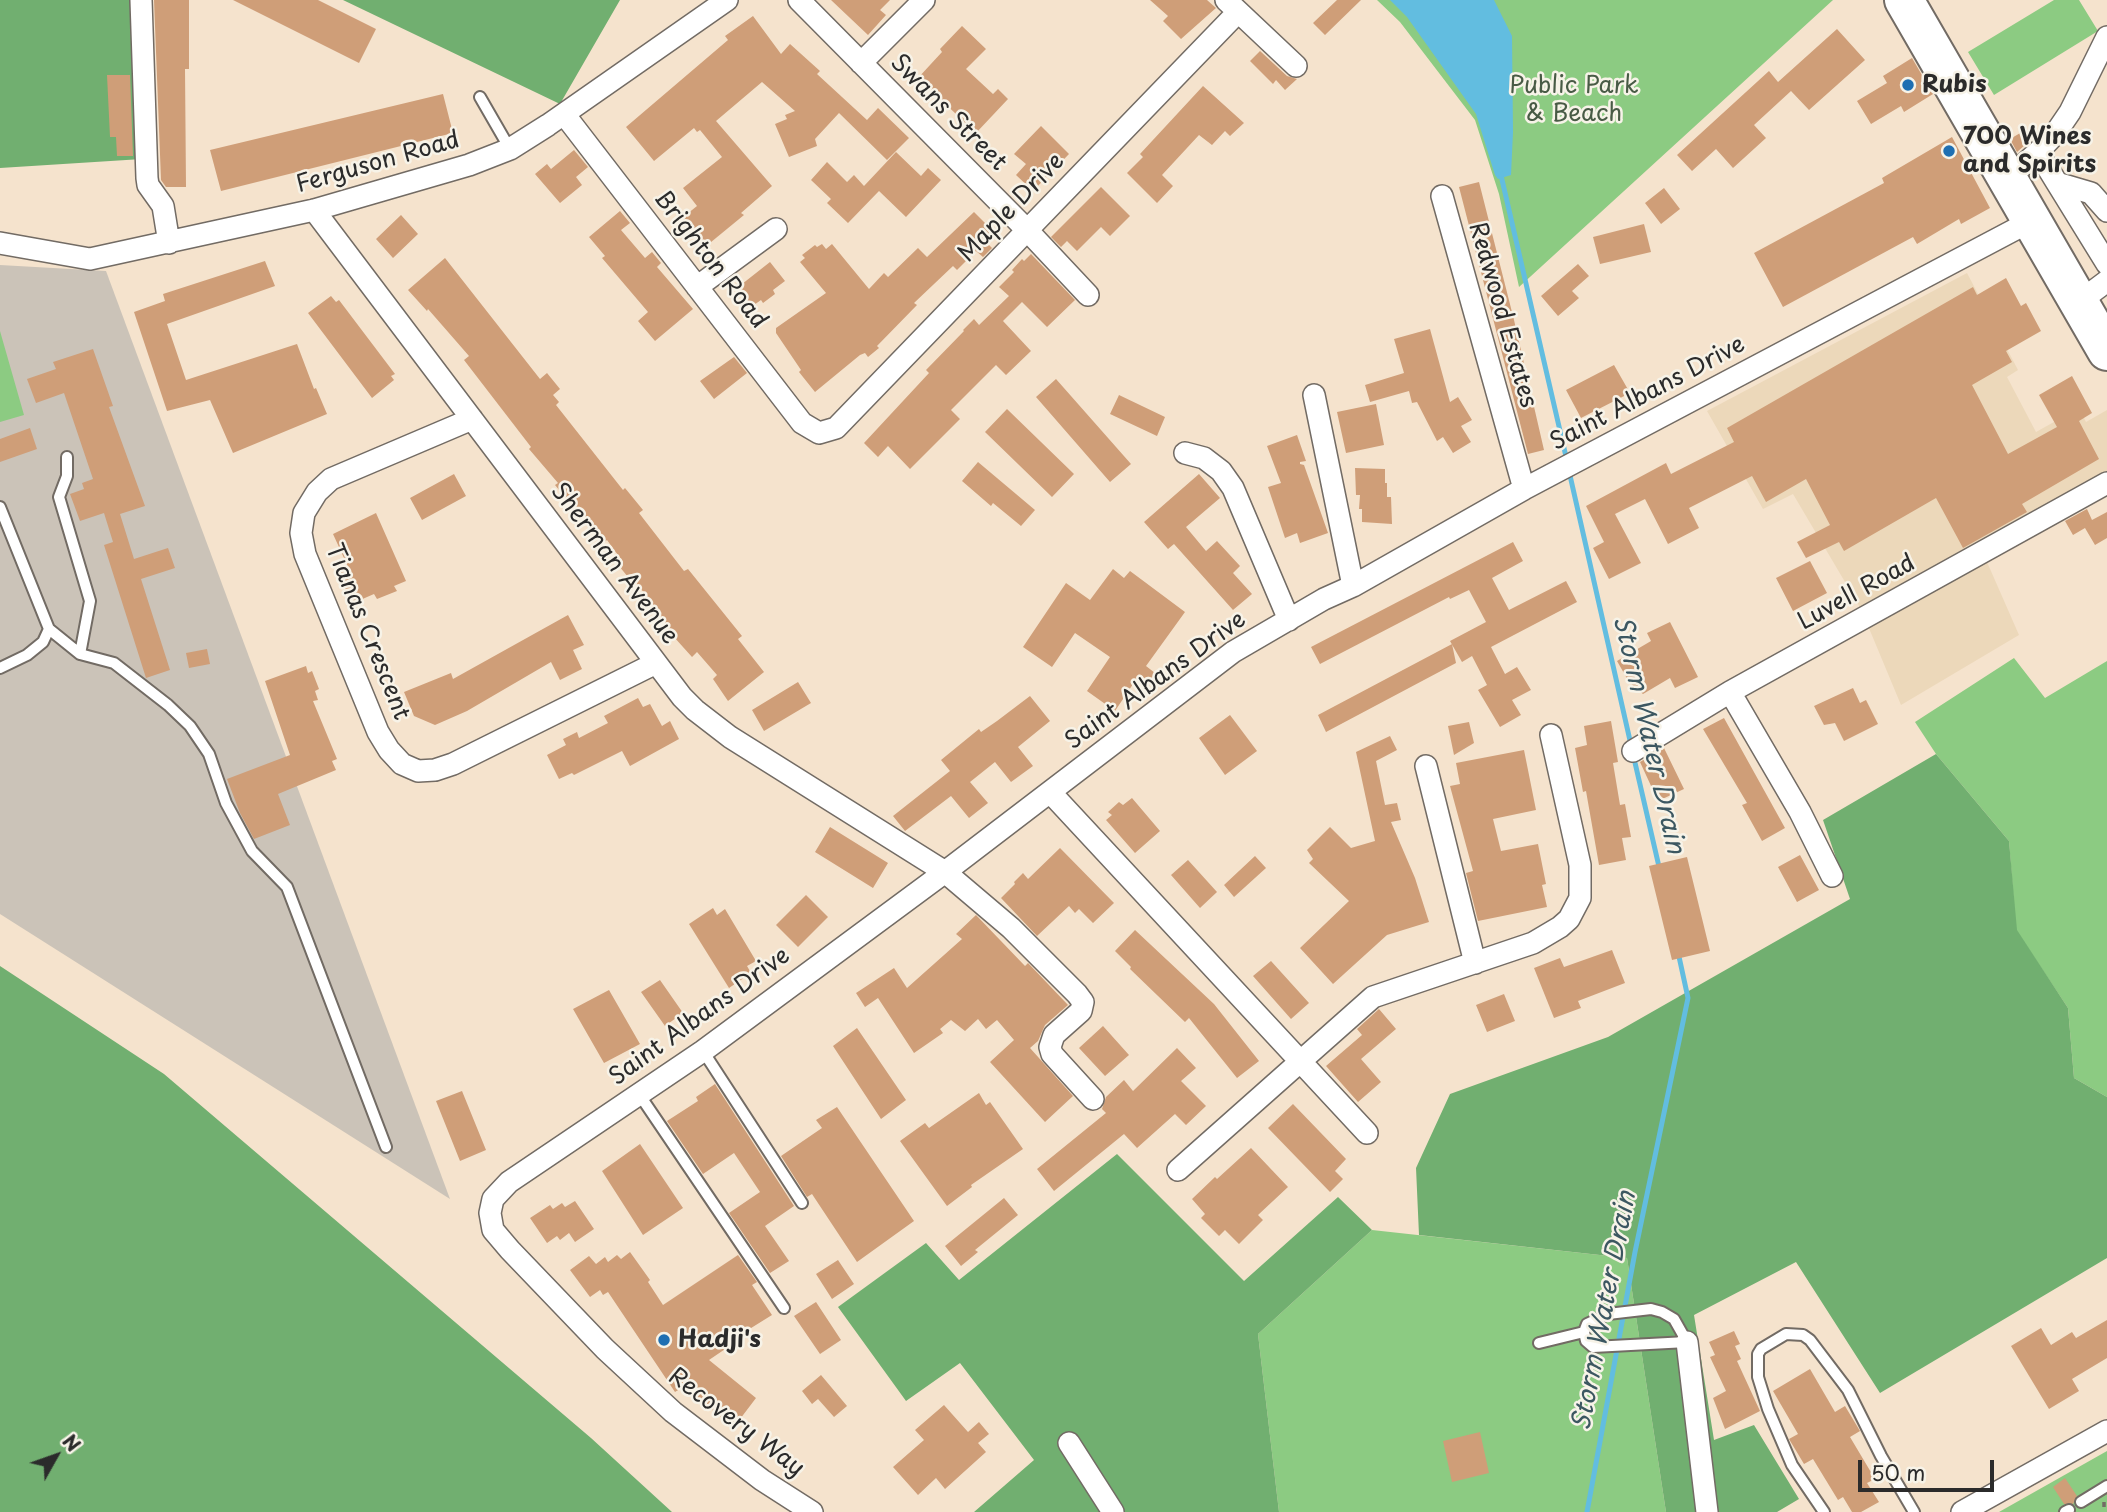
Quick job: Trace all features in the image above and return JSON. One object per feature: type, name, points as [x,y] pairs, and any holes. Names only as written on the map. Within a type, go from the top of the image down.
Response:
[{"type":"highway","points":[[1904,0],[2031,221],[2093,291],[2107,351]]},
{"type":"street","points":[[141,0],[147,178],[148,185],[163,206],[169,243]]},
{"type":"street","name":"Ferguson Road","points":[[0,243],[90,259],[313,210],[469,165],[510,149],[727,0]]},
{"type":"street","name":"Swans Street","points":[[799,0],[1027,230],[1087,295]]},
{"type":"street","points":[[861,62],[923,0]]},
{"type":"street","points":[[1232,6],[1296,65]]},
{"type":"street","name":"Maple Drive","points":[[819,433],[836,428],[1027,230],[1232,6]]},
{"type":"street","points":[[2007,178],[2055,134],[2070,112],[2107,37]]},
{"type":"street","name":"Brighton Road","points":[[564,114],[802,423],[819,433]]},
{"type":"street","points":[[2038,152],[2107,264]]},
{"type":"street","points":[[2057,183],[2091,193],[2107,211]]},
{"type":"street","name":"Redwood Estates","points":[[1442,196],[1524,489]]},
{"type":"street","name":"Sherman Avenue","points":[[313,210],[682,697],[708,722],[945,872],[1011,928],[1077,994],[1083,1002],[1081,1011],[1054,1035],[1050,1047],[1052,1054],[1093,1099]]},
{"type":"street","name":"Saint Albans Drive","points":[[509,1182],[703,1051],[945,872],[1233,652],[1524,489],[2031,221]]},
{"type":"street","points":[[697,287],[776,229]]},
{"type":"street","points":[[1314,395],[1353,586]]},
{"type":"street","name":"Tianas Crescent","points":[[472,419],[331,479],[317,492],[303,513],[301,533],[305,554],[378,732],[389,750],[402,764],[418,771],[435,770],[453,764],[656,663]]},
{"type":"street","points":[[1185,453],[1204,458],[1221,471],[1233,488],[1289,620]]},
{"type":"street","name":"Luvell Road","points":[[1633,751],[1730,692],[2107,483]]},
{"type":"street","points":[[1730,692],[1800,812],[1832,876]]},
{"type":"street","points":[[1178,1170],[1374,997],[1534,943],[1569,919],[1580,898],[1580,865],[1551,735]]},
{"type":"street","points":[[1426,766],[1475,963]]},
{"type":"street","points":[[1050,792],[1299,1063],[1367,1133]]},
{"type":"street","name":"Recovery Way","points":[[509,1182],[493,1199],[490,1213],[494,1230],[510,1250],[605,1349],[673,1412],[762,1480],[813,1512]]},
{"type":"street","points":[[1687,1342],[1707,1512]]},
{"type":"street","points":[[1962,1512],[2107,1431]]},
{"type":"street","points":[[1069,1443],[1113,1512]]},
{"type":"lane","points":[[480,97],[510,149]]},
{"type":"lane","points":[[67,457],[67,476],[59,497],[90,601],[80,654]]},
{"type":"lane","points":[[0,507],[49,629],[80,654],[114,663],[168,705],[190,726],[209,754],[226,803],[252,851],[287,887],[386,1147]]},
{"type":"lane","points":[[0,668],[27,655],[43,642],[49,629]]},
{"type":"lane","points":[[703,1051],[802,1203]]},
{"type":"lane","points":[[639,1094],[785,1308]]},
{"type":"lane","points":[[1651,1309],[1674,1319],[1687,1342],[1593,1347],[1586,1340],[1584,1332],[1587,1324],[1608,1314],[1651,1309]]},
{"type":"lane","points":[[1539,1343],[1584,1332]]},
{"type":"lane","points":[[1824,1512],[1792,1465],[1768,1409],[1758,1377],[1758,1354],[1761,1349],[1786,1334],[1803,1335],[1810,1340],[1848,1390],[1881,1456],[1914,1512]]},
{"type":"lane","points":[[2081,1502],[2107,1486]]},
{"type":"shaded area","points":[[0,265],[106,271],[450,1199],[0,914]]},
{"type":"shaded area","points":[[1967,273],[2018,370],[2007,377],[2036,432],[2079,408],[2086,422],[2107,410],[2107,472],[1980,546],[2019,635],[1901,705],[1861,609],[1793,494],[1763,509],[1707,411]]},
{"type":"green space","points":[[0,0],[142,0],[142,159],[0,168]]},
{"type":"green space","points":[[343,0],[620,0],[560,104]]},
{"type":"green space","name":"Public Park & Beach","points":[[1377,0],[1833,0],[1519,287],[1499,194],[1475,120],[1400,22]]},
{"type":"green space","points":[[2054,0],[2079,0],[2098,31],[1994,95],[1968,52]]},
{"type":"green space","points":[[0,331],[24,415],[0,422]]},
{"type":"green space","points":[[2014,658],[2045,698],[2107,661],[2107,1097],[2074,1078],[2068,1008],[2016,930],[2009,841],[1936,754],[1915,722]]},
{"type":"green space","points":[[1936,754],[2009,841],[2017,930],[2068,1008],[2074,1078],[2107,1097],[2107,1258],[1880,1393],[1796,1262],[1694,1315],[1714,1440],[1754,1425],[1799,1499],[1777,1512],[1666,1512],[1627,1258],[1419,1235],[1416,1168],[1450,1094],[1608,1037],[1850,899],[1823,820]]},
{"type":"green space","points":[[0,966],[164,1074],[591,1438],[672,1512],[0,1512]]},
{"type":"green space","points":[[1117,1154],[1244,1281],[1338,1197],[1372,1230],[1258,1334],[1279,1512],[974,1512],[1034,1460],[960,1363],[906,1401],[838,1307],[926,1243],[959,1280]]},
{"type":"green space","points":[[1372,1230],[1627,1258],[1666,1512],[1279,1512],[1258,1334]]},
{"type":"green space","points":[[2107,1451],[2107,1512],[1999,1512]]},
{"type":"water","points":[[1390,0],[1494,0],[1512,36],[1511,175],[1498,179],[1495,175],[1476,114],[1407,17]]},
{"type":"building","points":[[154,0],[189,0],[189,69],[185,69],[186,187],[166,187],[161,180]]},
{"type":"building","points":[[233,0],[318,0],[376,29],[359,63]]},
{"type":"building","points":[[831,0],[890,0],[880,10],[886,15],[868,35]]},
{"type":"building","points":[[1150,0],[1207,0],[1216,8],[1181,39],[1163,21],[1168,16]]},
{"type":"building","points":[[1337,0],[1361,0],[1325,35],[1313,23]]},
{"type":"building","points":[[753,16],[781,54],[790,44],[820,71],[817,74],[867,120],[878,108],[909,138],[887,160],[839,113],[815,139],[817,146],[789,157],[775,124],[787,119],[785,115],[795,111],[762,82],[716,121],[772,186],[741,213],[744,215],[705,247],[682,218],[697,206],[683,188],[722,157],[700,130],[697,132],[694,128],[654,161],[626,127],[728,40],[725,36]]},
{"type":"building","points":[[962,26],[986,49],[966,69],[993,94],[998,89],[1008,99],[976,133],[918,78]]},
{"type":"building","points":[[1837,29],[1865,60],[1809,110],[1791,91],[1754,125],[1766,138],[1733,168],[1716,149],[1692,171],[1677,155],[1769,71],[1778,82]]},
{"type":"building","points":[[1260,51],[1287,76],[1297,79],[1285,90],[1276,80],[1273,84],[1250,61]]},
{"type":"building","points":[[1912,58],[1933,94],[1904,112],[1901,106],[1871,124],[1857,101],[1887,83],[1883,76]]},
{"type":"building","points":[[107,75],[130,75],[133,156],[117,156],[116,137],[110,137]]},
{"type":"building","points":[[1203,86],[1244,123],[1230,136],[1225,131],[1212,145],[1199,135],[1162,175],[1173,186],[1157,203],[1127,173],[1143,157],[1140,154]]},
{"type":"building","points":[[443,94],[453,133],[221,191],[210,150]]},
{"type":"building","points":[[1041,126],[1069,154],[1033,191],[1016,175],[1026,164],[1014,154]]},
{"type":"building","points":[[2027,129],[2033,138],[2017,152],[2010,139]]},
{"type":"building","points":[[1952,137],[1990,208],[1961,224],[1959,219],[1917,244],[1913,237],[1783,307],[1754,253],[1884,183],[1882,178]]},
{"type":"building","points":[[574,150],[588,167],[576,177],[582,185],[560,203],[535,174],[547,164],[551,169]]},
{"type":"building","points":[[896,152],[921,176],[928,168],[941,180],[906,217],[879,191],[848,223],[827,203],[831,199],[811,180],[827,162],[847,182],[854,175],[864,186]]},
{"type":"building","points":[[1479,182],[1544,450],[1528,454],[1459,187]]},
{"type":"building","points":[[1101,187],[1130,216],[1110,236],[1101,227],[1077,251],[1067,241],[1061,247],[1051,237]]},
{"type":"building","points":[[1664,188],[1680,209],[1661,224],[1645,203]]},
{"type":"building","points":[[620,211],[630,223],[621,230],[645,258],[652,252],[661,263],[657,267],[693,309],[655,341],[638,321],[648,312],[602,258],[605,256],[589,237]]},
{"type":"building","points":[[974,212],[993,231],[984,240],[992,248],[983,257],[976,251],[957,270],[953,266],[914,303],[917,305],[877,346],[879,348],[868,357],[865,353],[860,355],[815,392],[799,372],[801,370],[776,333],[776,328],[826,293],[800,262],[805,258],[802,255],[815,245],[817,247],[822,244],[826,249],[832,244],[869,289],[884,273],[888,277],[918,248],[927,257]]},
{"type":"building","points":[[401,215],[418,234],[393,258],[376,239]]},
{"type":"building","points":[[1644,224],[1651,252],[1600,264],[1593,237]]},
{"type":"building","points":[[1031,254],[1075,300],[1047,327],[1022,302],[1003,321],[1031,351],[1006,375],[996,365],[951,410],[960,419],[910,469],[888,446],[878,457],[864,443],[929,373],[926,370],[963,330],[974,319],[979,325],[1009,296],[999,287],[1022,259],[1024,261]]},
{"type":"building","points":[[445,258],[540,379],[547,373],[560,389],[553,395],[559,402],[556,405],[623,490],[625,488],[643,510],[639,513],[684,571],[688,569],[742,636],[738,639],[764,672],[728,701],[713,679],[717,675],[697,652],[692,657],[674,637],[654,610],[656,608],[630,575],[628,577],[619,566],[623,562],[607,540],[603,543],[555,485],[558,483],[529,449],[531,447],[464,360],[469,356],[408,290]]},
{"type":"building","points":[[265,261],[275,286],[167,324],[186,380],[297,344],[314,389],[316,388],[327,414],[233,453],[210,400],[167,411],[134,312],[165,301],[163,294]]},
{"type":"building","points":[[770,262],[785,281],[773,290],[775,294],[763,303],[761,300],[751,307],[737,288]]},
{"type":"building","points":[[1578,264],[1589,276],[1572,291],[1579,298],[1558,316],[1541,296]]},
{"type":"building","points":[[2006,278],[2021,306],[2026,303],[2041,331],[2006,351],[2012,362],[1972,385],[2008,454],[2057,427],[2039,395],[2072,376],[2092,413],[2079,421],[2099,459],[2022,504],[2027,512],[1963,548],[1936,498],[1844,551],[1839,542],[1806,558],[1797,542],[1830,525],[1806,479],[1766,502],[1752,476],[1689,508],[1699,528],[1668,544],[1645,499],[1615,514],[1641,563],[1609,579],[1593,548],[1604,542],[1586,506],[1666,463],[1671,474],[1734,442],[1727,428],[1973,287],[1977,295]]},
{"type":"building","points":[[331,296],[336,302],[339,300],[395,374],[391,376],[394,380],[372,398],[308,313]]},
{"type":"building","points":[[1430,329],[1450,402],[1458,397],[1472,420],[1461,426],[1471,442],[1453,453],[1443,437],[1437,441],[1417,402],[1412,403],[1409,391],[1370,402],[1365,385],[1404,373],[1394,339]]},
{"type":"building","points":[[93,349],[113,406],[109,407],[145,506],[120,514],[134,559],[168,548],[175,568],[141,579],[170,670],[146,678],[104,545],[113,542],[104,513],[80,521],[70,494],[84,489],[82,483],[93,479],[64,393],[36,403],[27,379],[56,369],[53,362]]},
{"type":"building","points":[[734,357],[747,373],[714,399],[700,381]]},
{"type":"building","points":[[1614,365],[1630,393],[1581,418],[1566,390]]},
{"type":"building","points":[[1056,379],[1131,464],[1110,482],[1036,397]]},
{"type":"building","points":[[1119,395],[1165,417],[1157,436],[1110,414]]},
{"type":"building","points":[[1376,404],[1384,445],[1346,453],[1337,412]]},
{"type":"building","points":[[1007,409],[1074,474],[1052,497],[985,432]]},
{"type":"building","points":[[30,428],[37,449],[0,462],[0,439]]},
{"type":"building","points":[[1297,435],[1306,461],[1300,464],[1304,465],[1328,533],[1300,543],[1297,533],[1285,538],[1268,487],[1281,483],[1267,446]]},
{"type":"building","points":[[978,462],[1035,510],[1021,526],[993,503],[991,506],[962,481]]},
{"type":"building","points":[[1355,468],[1385,469],[1387,497],[1391,497],[1392,524],[1362,522],[1360,495],[1356,495]]},
{"type":"building","points":[[454,474],[466,496],[422,520],[410,498]]},
{"type":"building","points":[[1199,474],[1220,498],[1186,527],[1206,551],[1217,541],[1240,566],[1233,573],[1252,594],[1233,610],[1174,544],[1168,549],[1144,522]]},
{"type":"building","points":[[2087,509],[2092,520],[2107,512],[2107,538],[2095,545],[2085,528],[2073,535],[2065,521]]},
{"type":"building","points":[[376,513],[406,581],[394,586],[397,591],[377,599],[374,594],[351,604],[339,573],[349,569],[333,534]]},
{"type":"building","points":[[1513,542],[1523,561],[1492,578],[1509,610],[1566,581],[1577,602],[1491,647],[1505,674],[1517,667],[1531,690],[1512,700],[1521,715],[1500,727],[1478,690],[1487,685],[1472,656],[1462,662],[1450,641],[1486,622],[1469,590],[1450,599],[1449,597],[1320,664],[1311,647]]},
{"type":"building","points":[[1810,561],[1827,593],[1793,611],[1776,578]]},
{"type":"building","points":[[1113,569],[1124,578],[1130,571],[1185,612],[1146,666],[1155,673],[1143,691],[1133,684],[1115,711],[1087,691],[1110,657],[1075,633],[1052,667],[1023,647],[1066,583],[1090,600]]},
{"type":"building","points":[[568,615],[584,645],[573,650],[582,669],[560,680],[551,662],[467,711],[435,725],[414,716],[404,692],[451,673],[453,679]]},
{"type":"building","points":[[1670,622],[1698,677],[1675,688],[1670,678],[1643,694],[1629,682],[1617,661],[1651,641],[1647,633]]},
{"type":"building","points":[[1452,644],[1456,663],[1326,732],[1318,715]]},
{"type":"building","points":[[207,649],[210,664],[189,668],[186,653]]},
{"type":"building","points":[[306,666],[308,673],[312,671],[319,689],[315,691],[318,700],[313,701],[337,759],[332,761],[336,770],[278,794],[290,825],[254,839],[227,779],[290,755],[265,681]]},
{"type":"building","points":[[798,682],[811,703],[764,731],[752,710]]},
{"type":"building","points":[[1853,688],[1860,703],[1866,700],[1878,724],[1844,741],[1835,723],[1824,725],[1814,706]]},
{"type":"building","points":[[1030,696],[1050,721],[1018,747],[1033,766],[1011,782],[995,762],[970,782],[988,803],[969,818],[951,796],[905,831],[893,816],[950,771],[941,760],[979,729],[981,732]]},
{"type":"building","points":[[638,698],[643,707],[650,704],[662,726],[670,721],[679,739],[630,766],[622,751],[574,775],[572,773],[559,779],[547,755],[566,745],[563,739],[577,732],[579,738],[608,723],[604,716]]},
{"type":"building","points":[[1230,715],[1257,751],[1225,775],[1199,738]]},
{"type":"building","points":[[1724,718],[1785,828],[1762,841],[1742,805],[1747,803],[1703,729]]},
{"type":"building","points":[[1611,721],[1618,762],[1613,763],[1620,805],[1625,804],[1631,837],[1622,838],[1626,860],[1599,865],[1586,791],[1583,792],[1575,748],[1587,745],[1584,726]]},
{"type":"building","points":[[1469,722],[1474,743],[1454,755],[1448,726]]},
{"type":"building","points":[[1390,736],[1397,750],[1376,761],[1385,805],[1397,803],[1401,820],[1391,822],[1415,878],[1429,922],[1387,935],[1333,984],[1300,948],[1349,901],[1309,863],[1313,859],[1307,850],[1330,827],[1351,848],[1375,841],[1356,752]]},
{"type":"building","points":[[1664,748],[1684,789],[1658,801],[1640,762]]},
{"type":"building","points":[[1524,750],[1536,810],[1493,819],[1501,851],[1538,844],[1546,884],[1542,885],[1547,907],[1478,921],[1466,873],[1473,871],[1450,786],[1460,784],[1456,763]]},
{"type":"building","points":[[1132,798],[1160,831],[1135,853],[1106,820],[1112,815],[1108,812],[1119,802],[1123,805]]},
{"type":"building","points":[[830,827],[888,863],[873,888],[815,852]]},
{"type":"building","points":[[1060,848],[1114,903],[1093,923],[1079,909],[1075,913],[1069,906],[1037,936],[1001,898],[1023,873],[1028,879]]},
{"type":"building","points":[[1800,855],[1819,890],[1797,902],[1778,867]]},
{"type":"building","points":[[1255,856],[1266,868],[1234,897],[1224,885]]},
{"type":"building","points":[[1687,857],[1710,951],[1672,960],[1649,866]]},
{"type":"building","points":[[1188,860],[1217,892],[1200,908],[1171,875]]},
{"type":"building","points":[[806,895],[828,917],[798,947],[776,925]]},
{"type":"building","points":[[713,908],[717,915],[725,909],[756,961],[747,966],[751,973],[729,988],[689,924]]},
{"type":"building","points":[[976,915],[1025,966],[1028,963],[1068,1005],[1045,1025],[1038,1041],[1030,1048],[1073,1096],[1045,1122],[990,1062],[1014,1040],[997,1020],[986,1029],[978,1019],[965,1031],[951,1020],[940,1029],[943,1033],[914,1053],[878,998],[865,1007],[856,993],[894,968],[907,988],[962,939],[956,934]]},
{"type":"building","points":[[1135,930],[1214,1004],[1259,1061],[1237,1078],[1189,1018],[1185,1022],[1130,969],[1115,951]]},
{"type":"building","points":[[1612,950],[1625,983],[1578,1001],[1581,1008],[1554,1018],[1534,968],[1560,958],[1564,967]]},
{"type":"building","points":[[1271,961],[1309,1003],[1291,1019],[1253,976]]},
{"type":"building","points":[[660,980],[683,1013],[665,1026],[641,992]]},
{"type":"building","points":[[609,990],[640,1044],[604,1063],[573,1009]]},
{"type":"building","points":[[1504,994],[1515,1021],[1487,1032],[1476,1005]]},
{"type":"building","points":[[1379,1009],[1396,1029],[1361,1059],[1381,1082],[1358,1102],[1326,1066],[1362,1035],[1357,1029]]},
{"type":"building","points":[[1103,1026],[1129,1055],[1105,1076],[1079,1048]]},
{"type":"building","points":[[857,1028],[906,1100],[881,1119],[833,1046]]},
{"type":"building","points":[[1177,1048],[1196,1068],[1181,1081],[1206,1106],[1186,1125],[1175,1114],[1137,1148],[1124,1134],[1054,1191],[1037,1169],[1106,1113],[1102,1109],[1106,1097],[1124,1080],[1133,1091]]},
{"type":"building","points":[[715,1084],[794,1206],[765,1226],[789,1261],[770,1273],[729,1213],[760,1192],[734,1153],[703,1174],[667,1121],[698,1101],[696,1097]]},
{"type":"building","points":[[462,1091],[486,1150],[460,1161],[436,1101]]},
{"type":"building","points":[[979,1093],[986,1105],[990,1102],[1023,1149],[971,1185],[972,1187],[947,1206],[900,1141],[925,1123],[929,1128]]},
{"type":"building","points":[[1293,1104],[1346,1159],[1335,1171],[1343,1179],[1330,1192],[1268,1128]]},
{"type":"building","points":[[837,1107],[914,1221],[857,1262],[812,1194],[807,1197],[781,1156],[822,1128],[816,1120]]},
{"type":"building","points":[[640,1144],[683,1208],[643,1235],[602,1171]]},
{"type":"building","points":[[1251,1148],[1288,1187],[1258,1215],[1263,1220],[1239,1244],[1225,1230],[1219,1236],[1201,1218],[1205,1214],[1192,1199]]},
{"type":"building","points":[[1004,1198],[1018,1215],[975,1250],[978,1252],[961,1266],[945,1246]]},
{"type":"building","points":[[575,1201],[594,1229],[575,1242],[569,1233],[560,1240],[557,1236],[547,1243],[530,1218],[550,1205],[553,1209],[562,1203],[565,1207]]},
{"type":"building","points":[[630,1252],[650,1280],[648,1282],[663,1305],[738,1255],[757,1282],[752,1285],[772,1315],[735,1338],[737,1341],[709,1360],[756,1398],[734,1427],[683,1387],[675,1392],[608,1292],[603,1295],[600,1290],[590,1297],[570,1270],[589,1256],[596,1264],[605,1257],[608,1262],[617,1255],[621,1259]]},
{"type":"building","points":[[838,1260],[854,1284],[832,1299],[816,1274]]},
{"type":"building","points":[[816,1302],[841,1340],[820,1354],[794,1316]]},
{"type":"building","points":[[2107,1320],[2107,1358],[2072,1379],[2079,1391],[2049,1409],[2011,1346],[2041,1328],[2051,1345],[2072,1332],[2076,1338]]},
{"type":"building","points":[[1734,1331],[1740,1344],[1735,1346],[1741,1359],[1737,1361],[1760,1411],[1725,1429],[1713,1398],[1726,1391],[1710,1357],[1715,1355],[1709,1342]]},
{"type":"building","points":[[1810,1369],[1835,1412],[1845,1406],[1860,1431],[1850,1437],[1875,1479],[1867,1483],[1879,1502],[1861,1512],[1852,1512],[1843,1497],[1838,1500],[1813,1459],[1804,1464],[1789,1439],[1798,1434],[1773,1391]]},
{"type":"building","points":[[821,1375],[847,1406],[834,1417],[818,1399],[812,1404],[802,1391]]},
{"type":"building","points":[[944,1405],[968,1432],[979,1422],[989,1434],[978,1443],[986,1452],[945,1489],[936,1478],[918,1495],[893,1467],[924,1440],[915,1430]]},
{"type":"building","points":[[1480,1432],[1489,1473],[1452,1482],[1443,1441]]},
{"type":"building","points":[[2065,1478],[2077,1496],[2073,1504],[2064,1504],[2053,1487]]},
{"type":"waterway","name":"Storm Water Drain","points":[[1500,171],[1567,461]]},
{"type":"waterway","name":"Storm Water Drain","points":[[1569,471],[1631,745]]},
{"type":"waterway","name":"Storm Water Drain","points":[[1633,754],[1660,871]]},
{"type":"waterway","name":"Storm Water Drain","points":[[1587,1512],[1635,1252],[1688,998],[1678,952]]},
{"type":"place","name":"Rubis","points":[[1908,85]]},
{"type":"place","name":"700 Wines and Spirits","points":[[1949,151]]},
{"type":"place","name":"Hadji's","points":[[664,1340]]}]
